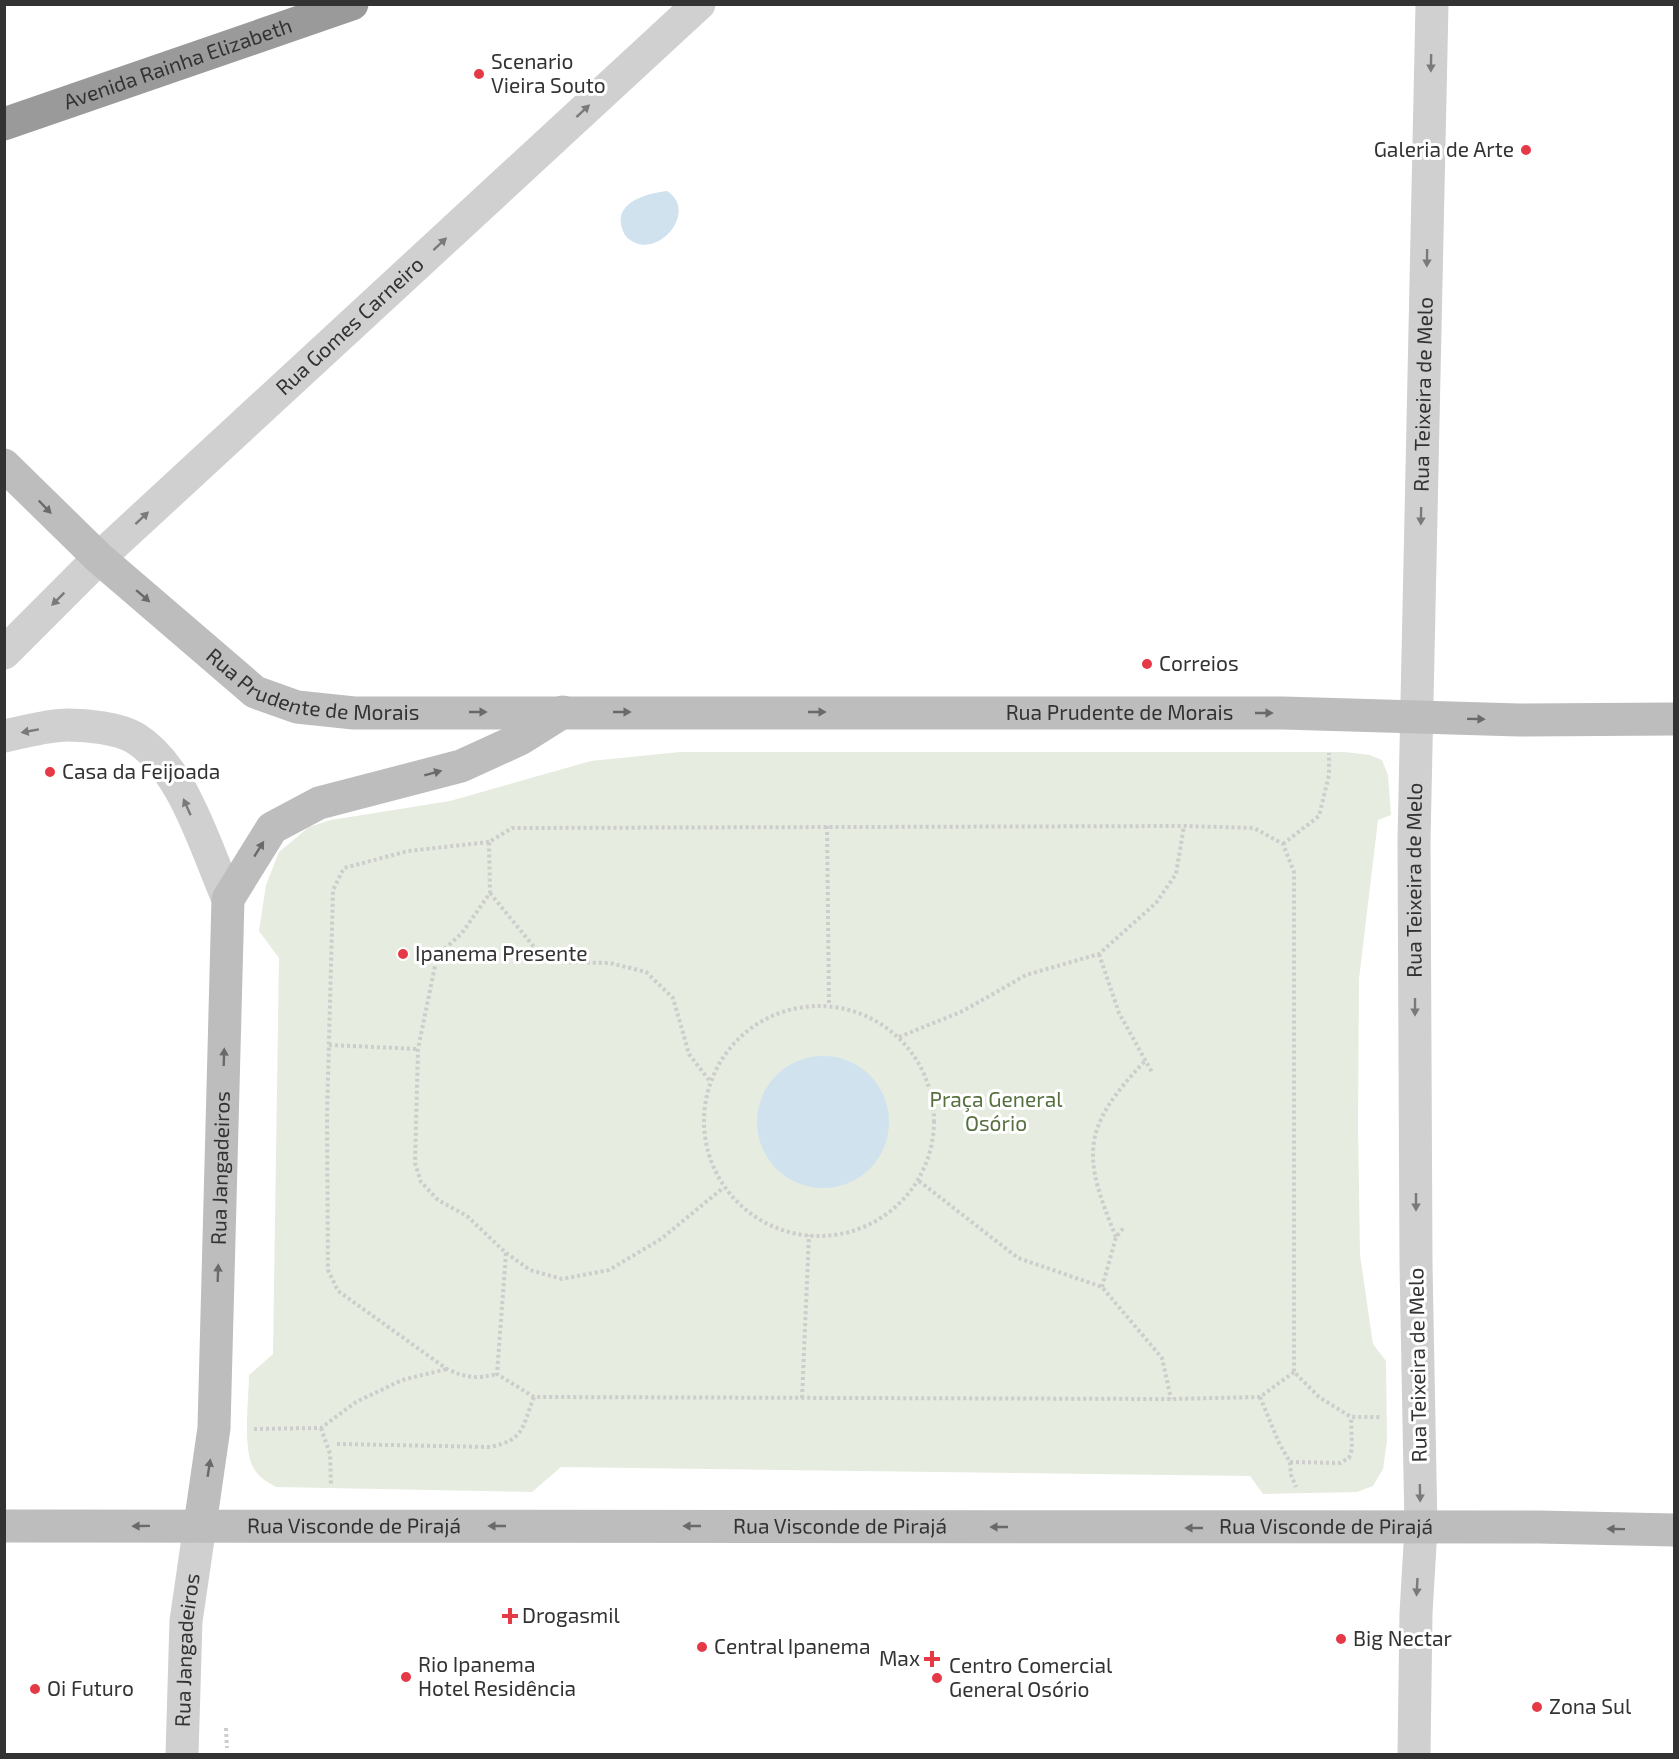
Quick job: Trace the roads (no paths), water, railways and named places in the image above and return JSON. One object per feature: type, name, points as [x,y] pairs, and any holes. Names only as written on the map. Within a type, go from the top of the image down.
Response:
[{"type":"highway","name":"Avenida Rainha Elizabeth","points":[[4,124],[352,4]]},
{"type":"main road","name":"Rua Prudente de Morais","points":[[4,465],[99,558],[255,692],[297,707],[354,713],[1328,714],[1418,718],[1674,719]]},
{"type":"main road","points":[[228,898],[272,828],[319,803],[461,766],[520,740],[563,712]]},
{"type":"main road","name":"Rua Jangadeiros","points":[[200,1525],[214,1428],[228,898]]},
{"type":"main road","name":"Rua Visconde de Pirajá","points":[[4,1526],[1674,1530]]},
{"type":"street","name":"Rua Gomes Carneiro","points":[[4,653],[99,558],[699,4]]},
{"type":"street","name":"Rua Teixeira de Melo","points":[[1414,1755],[1420,1528],[1414,876],[1432,4]]},
{"type":"street","name":"Rua Jangadeiros","points":[[4,736],[67,725],[104,729],[134,737],[155,755],[173,777],[228,898]]},
{"type":"street","name":"Rua Jangadeiros","points":[[182,1755],[186,1621],[200,1525]]},
{"type":"water","points":[[667,191],[676,200],[679,210],[677,221],[671,231],[652,244],[641,244],[628,239],[621,224],[624,209],[643,196]]},
{"type":"water","points":[[823,1056],[848,1061],[869,1076],[884,1097],[889,1122],[884,1147],[869,1168],[848,1183],[823,1188],[798,1183],[777,1168],[762,1147],[757,1122],[762,1097],[777,1076],[798,1061]]},
{"type":"place","name":"Scenario Vieira Souto","points":[[479,74]]},
{"type":"place","name":"Galeria de Arte","points":[[1526,150]]},
{"type":"place","name":"Correios","points":[[1147,664]]},
{"type":"place","name":"Casa da Feijoada","points":[[50,772]]},
{"type":"place","name":"Ipanema Presente","points":[[403,954]]},
{"type":"place","name":"Drogasmil","points":[[510,1616]]},
{"type":"place","name":"Big Nectar","points":[[1341,1639]]},
{"type":"place","name":"Central Ipanema","points":[[702,1647]]},
{"type":"place","name":"Max","points":[[932,1659]]},
{"type":"place","name":"Rio Ipanema Hotel Residência","points":[[406,1677]]},
{"type":"place","name":"Centro Comercial General Osório","points":[[937,1678]]},
{"type":"place","name":"Oi Futuro","points":[[35,1689]]},
{"type":"place","name":"Zona Sul","points":[[1537,1707]]},
{"type":"park label","name":"Praça General Osório","points":[[996,1112]]}]
